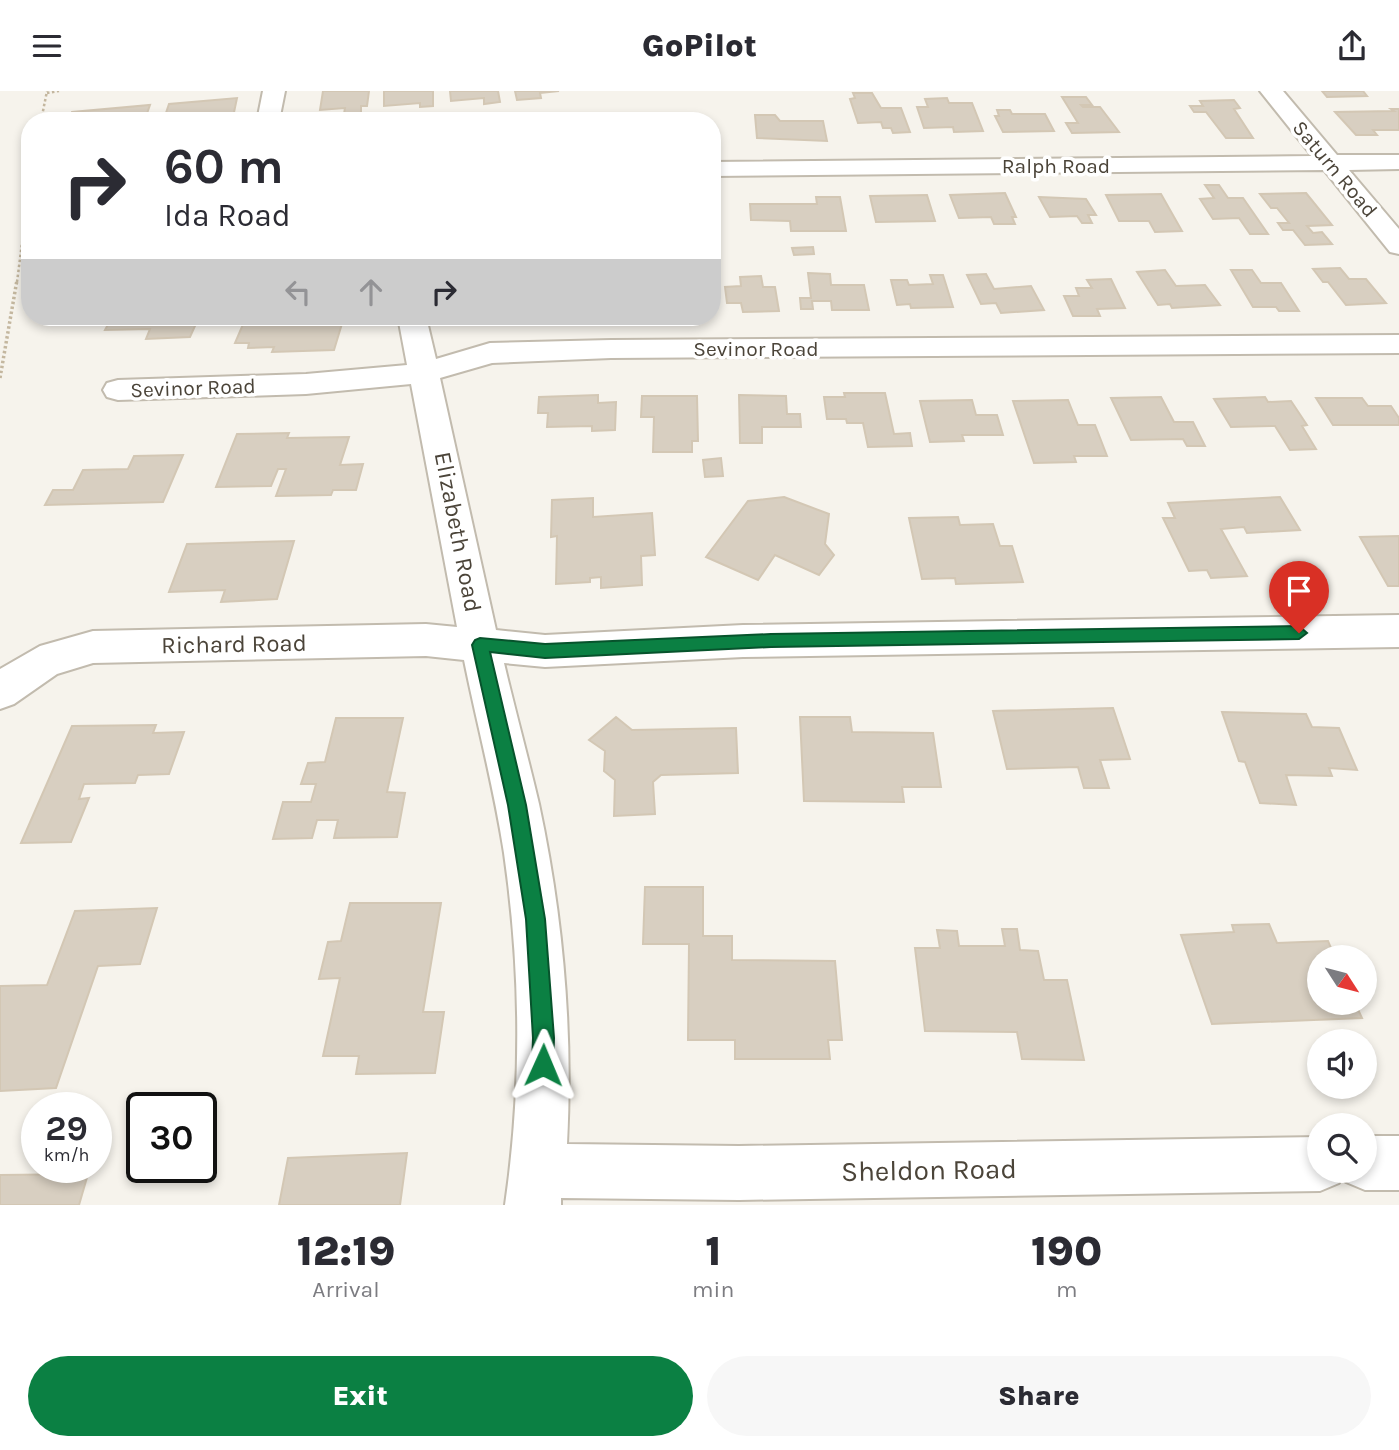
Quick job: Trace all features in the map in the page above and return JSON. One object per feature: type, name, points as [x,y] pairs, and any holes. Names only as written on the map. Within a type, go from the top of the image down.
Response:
[{"type":"street","points":[[270,112],[274,91]]},
{"type":"street","name":"Saturn Road","points":[[1271,91],[1399,246]]},
{"type":"street","name":"Ralph Road","points":[[721,169],[1399,162]]},
{"type":"street","name":"Elizabeth Road","points":[[414,326],[480,645],[517,805],[536,919],[544,1038],[535,1188]]},
{"type":"street","name":"Sevinor Road","points":[[118,390],[306,384],[424,373],[490,353],[504,352],[1399,344]]},
{"type":"street","name":"Richard Road","points":[[0,692],[38,663],[60,653],[93,647],[426,640],[545,651],[771,640],[1399,631]]},
{"type":"street","points":[[1377,1163],[1399,1163]]},
{"type":"street","name":"Sheldon Road","points":[[535,1188],[739,1173],[1307,1164]]},
{"type":"path","points":[[43,112],[47,92],[58,91]]},
{"type":"path","points":[[0,378],[21,252]]},
{"type":"building","points":[[323,91],[369,91],[367,106],[361,106],[361,112],[344,112],[345,108],[320,110]]},
{"type":"building","points":[[384,91],[433,91],[433,106],[420,107],[420,103],[384,106]]},
{"type":"building","points":[[450,91],[498,91],[500,102],[484,104],[484,98],[451,101]]},
{"type":"building","points":[[515,91],[559,91],[540,93],[541,98],[517,100]]},
{"type":"building","points":[[1322,91],[1363,91],[1367,96],[1327,97]]},
{"type":"building","points":[[853,93],[872,93],[881,108],[901,108],[910,132],[893,133],[891,128],[883,128],[881,122],[858,123],[850,99],[855,98]]},
{"type":"building","points":[[1062,97],[1086,97],[1092,105],[1081,105],[1100,107],[1119,132],[1072,133],[1066,123],[1078,123]]},
{"type":"building","points":[[237,98],[234,112],[166,112],[169,104]]},
{"type":"building","points":[[947,98],[949,103],[972,103],[983,131],[954,132],[953,127],[924,128],[917,107],[928,107],[925,99]]},
{"type":"building","points":[[1234,100],[1240,108],[1234,109],[1253,138],[1226,138],[1206,112],[1194,112],[1190,106],[1203,106],[1200,101]]},
{"type":"building","points":[[150,105],[148,112],[72,112]]},
{"type":"building","points":[[1391,109],[1399,109],[1399,130],[1373,130],[1377,135],[1356,135],[1335,112],[1394,111]]},
{"type":"building","points":[[997,110],[1010,110],[1012,114],[1045,114],[1054,131],[1003,132],[995,116],[999,116]]},
{"type":"building","points":[[755,115],[775,115],[780,121],[823,121],[827,141],[757,138]]},
{"type":"building","points":[[1205,185],[1219,185],[1228,198],[1243,198],[1268,234],[1250,234],[1239,218],[1213,219],[1200,199],[1214,198]]},
{"type":"building","points":[[1005,193],[1016,217],[1012,217],[1015,224],[994,224],[991,217],[959,218],[950,195]]},
{"type":"building","points":[[1306,193],[1332,225],[1307,226],[1313,233],[1322,232],[1332,244],[1305,245],[1293,230],[1283,230],[1278,223],[1289,223],[1277,208],[1271,208],[1260,194]]},
{"type":"building","points":[[1161,194],[1182,231],[1155,232],[1149,221],[1119,221],[1106,195]]},
{"type":"building","points":[[927,195],[935,221],[876,222],[870,196]]},
{"type":"building","points":[[816,197],[840,197],[846,231],[791,231],[790,221],[751,220],[750,204],[817,204]]},
{"type":"building","points":[[1039,197],[1086,199],[1096,215],[1088,215],[1092,223],[1082,223],[1077,216],[1050,217]]},
{"type":"building","points":[[813,247],[814,254],[794,255],[792,248]]},
{"type":"building","points":[[1340,268],[1349,279],[1366,279],[1386,303],[1346,305],[1328,282],[1323,282],[1313,269]]},
{"type":"building","points":[[1165,270],[1176,286],[1205,285],[1220,305],[1172,308],[1170,304],[1158,305],[1137,272]]},
{"type":"building","points":[[1231,270],[1252,270],[1261,283],[1281,283],[1299,311],[1253,307]]},
{"type":"building","points":[[808,273],[830,274],[831,285],[864,285],[869,310],[832,310],[831,301],[812,301],[813,309],[801,309],[800,298],[811,298]]},
{"type":"building","points":[[986,274],[994,289],[1031,286],[1044,310],[1001,313],[996,303],[981,304],[967,275]]},
{"type":"building","points":[[930,275],[943,275],[953,307],[911,308],[910,304],[897,305],[891,280],[907,280],[909,285],[933,284]]},
{"type":"building","points":[[761,276],[763,287],[775,287],[779,311],[743,312],[741,303],[727,303],[725,287],[741,286],[740,277]]},
{"type":"building","points":[[1111,279],[1125,308],[1097,309],[1100,316],[1073,316],[1064,296],[1079,296],[1076,288],[1092,288],[1087,280]]},
{"type":"building","points":[[107,326],[195,326],[190,337],[146,339],[150,329],[105,330]]},
{"type":"building","points":[[242,326],[341,326],[334,350],[272,352],[274,347],[248,348],[249,343],[235,343]]},
{"type":"building","points":[[844,393],[885,393],[894,434],[910,433],[912,446],[868,447],[863,423],[827,419],[824,397],[845,397]]},
{"type":"building","points":[[598,395],[598,403],[616,402],[615,430],[592,431],[592,426],[547,427],[548,413],[538,413],[539,397]]},
{"type":"building","points":[[739,395],[786,396],[787,414],[800,414],[801,427],[762,427],[762,443],[740,443]]},
{"type":"building","points":[[642,396],[697,396],[698,441],[692,441],[692,452],[653,452],[654,417],[641,417]]},
{"type":"building","points":[[1161,397],[1174,422],[1193,422],[1205,446],[1187,446],[1183,439],[1131,440],[1111,398]]},
{"type":"building","points":[[1265,397],[1268,402],[1291,401],[1307,425],[1302,426],[1316,449],[1290,450],[1275,426],[1231,427],[1214,399]]},
{"type":"building","points":[[1316,398],[1362,398],[1368,406],[1391,406],[1399,418],[1399,425],[1333,425]]},
{"type":"building","points":[[972,400],[976,415],[997,415],[1003,435],[962,435],[964,441],[930,442],[920,401]]},
{"type":"building","points":[[1068,400],[1078,425],[1095,425],[1107,456],[1074,456],[1076,462],[1034,463],[1013,401]]},
{"type":"building","points":[[289,433],[287,438],[349,437],[340,465],[363,464],[356,490],[333,490],[331,495],[276,496],[286,469],[278,469],[271,486],[216,487],[237,434]]},
{"type":"building","points":[[183,455],[163,502],[45,505],[53,490],[73,490],[83,470],[128,469],[134,456]]},
{"type":"building","points":[[721,458],[723,476],[705,477],[703,460]]},
{"type":"building","points":[[784,497],[829,514],[825,544],[834,555],[819,575],[775,555],[758,580],[706,557],[748,501]]},
{"type":"building","points":[[1280,497],[1300,530],[1247,533],[1244,527],[1221,529],[1247,576],[1211,578],[1207,570],[1189,571],[1163,518],[1175,518],[1168,503]]},
{"type":"building","points":[[593,498],[593,517],[652,513],[655,555],[641,556],[642,585],[601,588],[601,577],[590,578],[590,582],[556,584],[557,536],[551,537],[552,500]]},
{"type":"building","points":[[958,517],[960,525],[993,524],[1000,546],[1012,546],[1023,582],[956,584],[955,578],[922,579],[909,518]]},
{"type":"building","points":[[1399,536],[1399,586],[1388,586],[1360,537]]},
{"type":"building","points":[[294,541],[277,599],[221,602],[225,590],[169,592],[187,544]]},
{"type":"building","points":[[1113,708],[1130,759],[1100,760],[1109,788],[1084,788],[1078,767],[1007,769],[993,711]]},
{"type":"building","points":[[1222,712],[1306,714],[1312,727],[1339,728],[1357,770],[1329,768],[1332,776],[1286,775],[1296,805],[1260,803],[1245,762],[1239,761]]},
{"type":"building","points":[[616,717],[632,730],[736,728],[738,773],[661,775],[653,782],[655,814],[614,816],[615,780],[604,771],[605,751],[589,740]]},
{"type":"building","points":[[800,717],[850,717],[852,732],[933,733],[941,787],[902,787],[904,802],[804,801]]},
{"type":"building","points":[[336,718],[403,718],[387,792],[405,793],[397,837],[334,838],[338,820],[317,820],[312,838],[273,839],[283,802],[311,802],[316,784],[301,784],[308,763],[325,762]]},
{"type":"building","points":[[156,725],[153,733],[184,732],[169,774],[138,775],[135,783],[84,784],[79,799],[89,798],[71,842],[21,843],[72,726]]},
{"type":"building","points":[[645,887],[703,887],[703,936],[732,936],[732,960],[835,961],[842,1040],[828,1040],[830,1059],[735,1059],[735,1040],[688,1040],[689,944],[643,944]]},
{"type":"building","points":[[350,903],[441,903],[423,1012],[444,1012],[435,1073],[356,1074],[359,1056],[323,1056],[340,978],[319,979],[328,942],[341,941]]},
{"type":"building","points":[[157,908],[140,964],[98,966],[56,1088],[0,1091],[0,986],[47,985],[75,911]]},
{"type":"building","points":[[1269,924],[1277,943],[1328,941],[1330,945],[1307,945],[1307,1015],[1361,1015],[1362,1018],[1212,1024],[1181,935],[1234,932],[1232,925]]},
{"type":"building","points":[[1002,929],[1017,929],[1020,950],[1038,951],[1044,980],[1067,980],[1084,1060],[1022,1059],[1017,1032],[925,1031],[915,948],[940,948],[937,930],[957,931],[959,946],[1005,946]]},
{"type":"building","points":[[407,1153],[400,1205],[279,1205],[288,1158]]},
{"type":"building","points":[[0,1175],[21,1175],[21,1183],[85,1183],[79,1205],[0,1205]]},
{"type":"route","points":[[543,1065],[544,1038],[536,919],[517,805],[480,645],[545,651],[771,640],[1299,633]]}]
